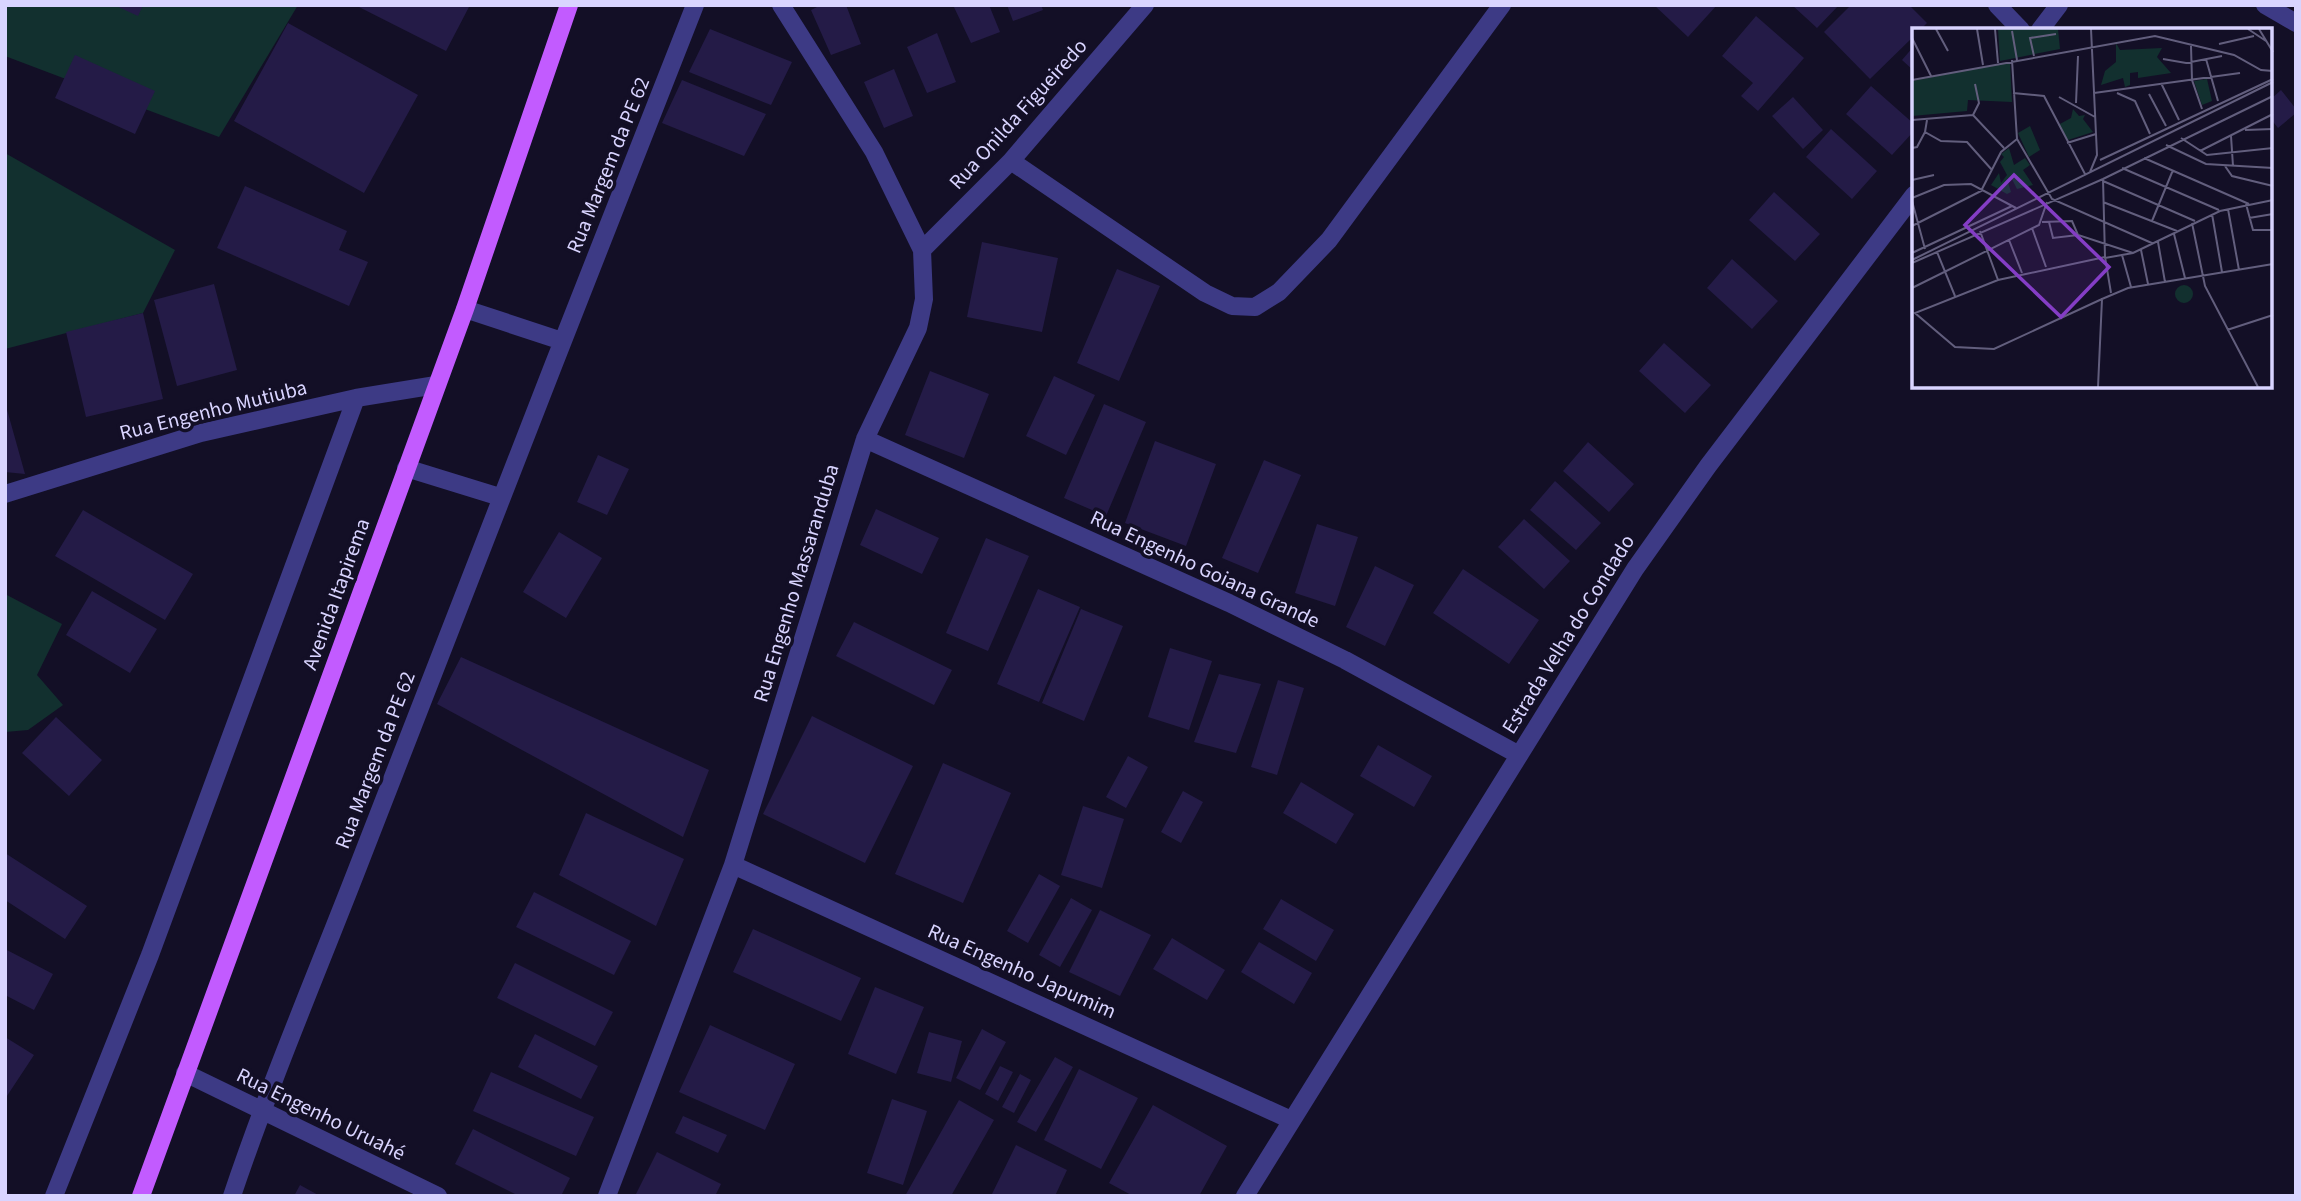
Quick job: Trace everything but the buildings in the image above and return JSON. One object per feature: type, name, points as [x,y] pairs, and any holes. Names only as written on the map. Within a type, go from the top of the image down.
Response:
[{"type":"main road","name":"Avenida Itapirema","points":[[141,1196],[465,309],[569,5]]},
{"type":"street","name":"Rua Margem da PE 62","points":[[232,1196],[261,1110],[695,5]]},
{"type":"street","name":"Rua Engenho Massaranduba","points":[[607,1196],[733,865],[865,439],[918,328],[924,299],[922,250],[874,152],[781,5]]},
{"type":"street","name":"Rua Onilda Figueiredo","points":[[922,250],[1011,161],[1144,5]]},
{"type":"street","points":[[1011,161],[1205,293],[1232,306],[1255,307],[1279,292],[1329,240],[1502,5]]},
{"type":"street","points":[[1997,5],[2019,28]]},
{"type":"street","points":[[2042,28],[2059,5]]},
{"type":"street","points":[[2265,5],[2296,23]]},
{"type":"street","name":"Estrada Velha do Condado","points":[[1245,1196],[1635,569],[1708,466],[1912,198]]},
{"type":"street","points":[[465,309],[562,341]]},
{"type":"street","name":"Rua Engenho Mutiuba","points":[[5,494],[201,433],[356,398],[436,385]]},
{"type":"street","points":[[54,1196],[150,954],[356,398]]},
{"type":"street","name":"Rua Engenho Goiana Grande","points":[[865,439],[1299,637],[1519,755]]},
{"type":"street","points":[[406,468],[500,497]]},
{"type":"street","name":"Rua Engenho Japumim","points":[[733,865],[1292,1119]]},
{"type":"street","name":"Rua Engenho Uruahé","points":[[185,1073],[438,1196]]},
{"type":"green space","points":[[5,5],[298,5],[219,137],[5,56]]},
{"type":"green space","points":[[5,153],[175,250],[143,313],[5,349]]},
{"type":"green space","points":[[5,594],[62,624],[37,675],[63,705],[28,730],[5,732]]}]
